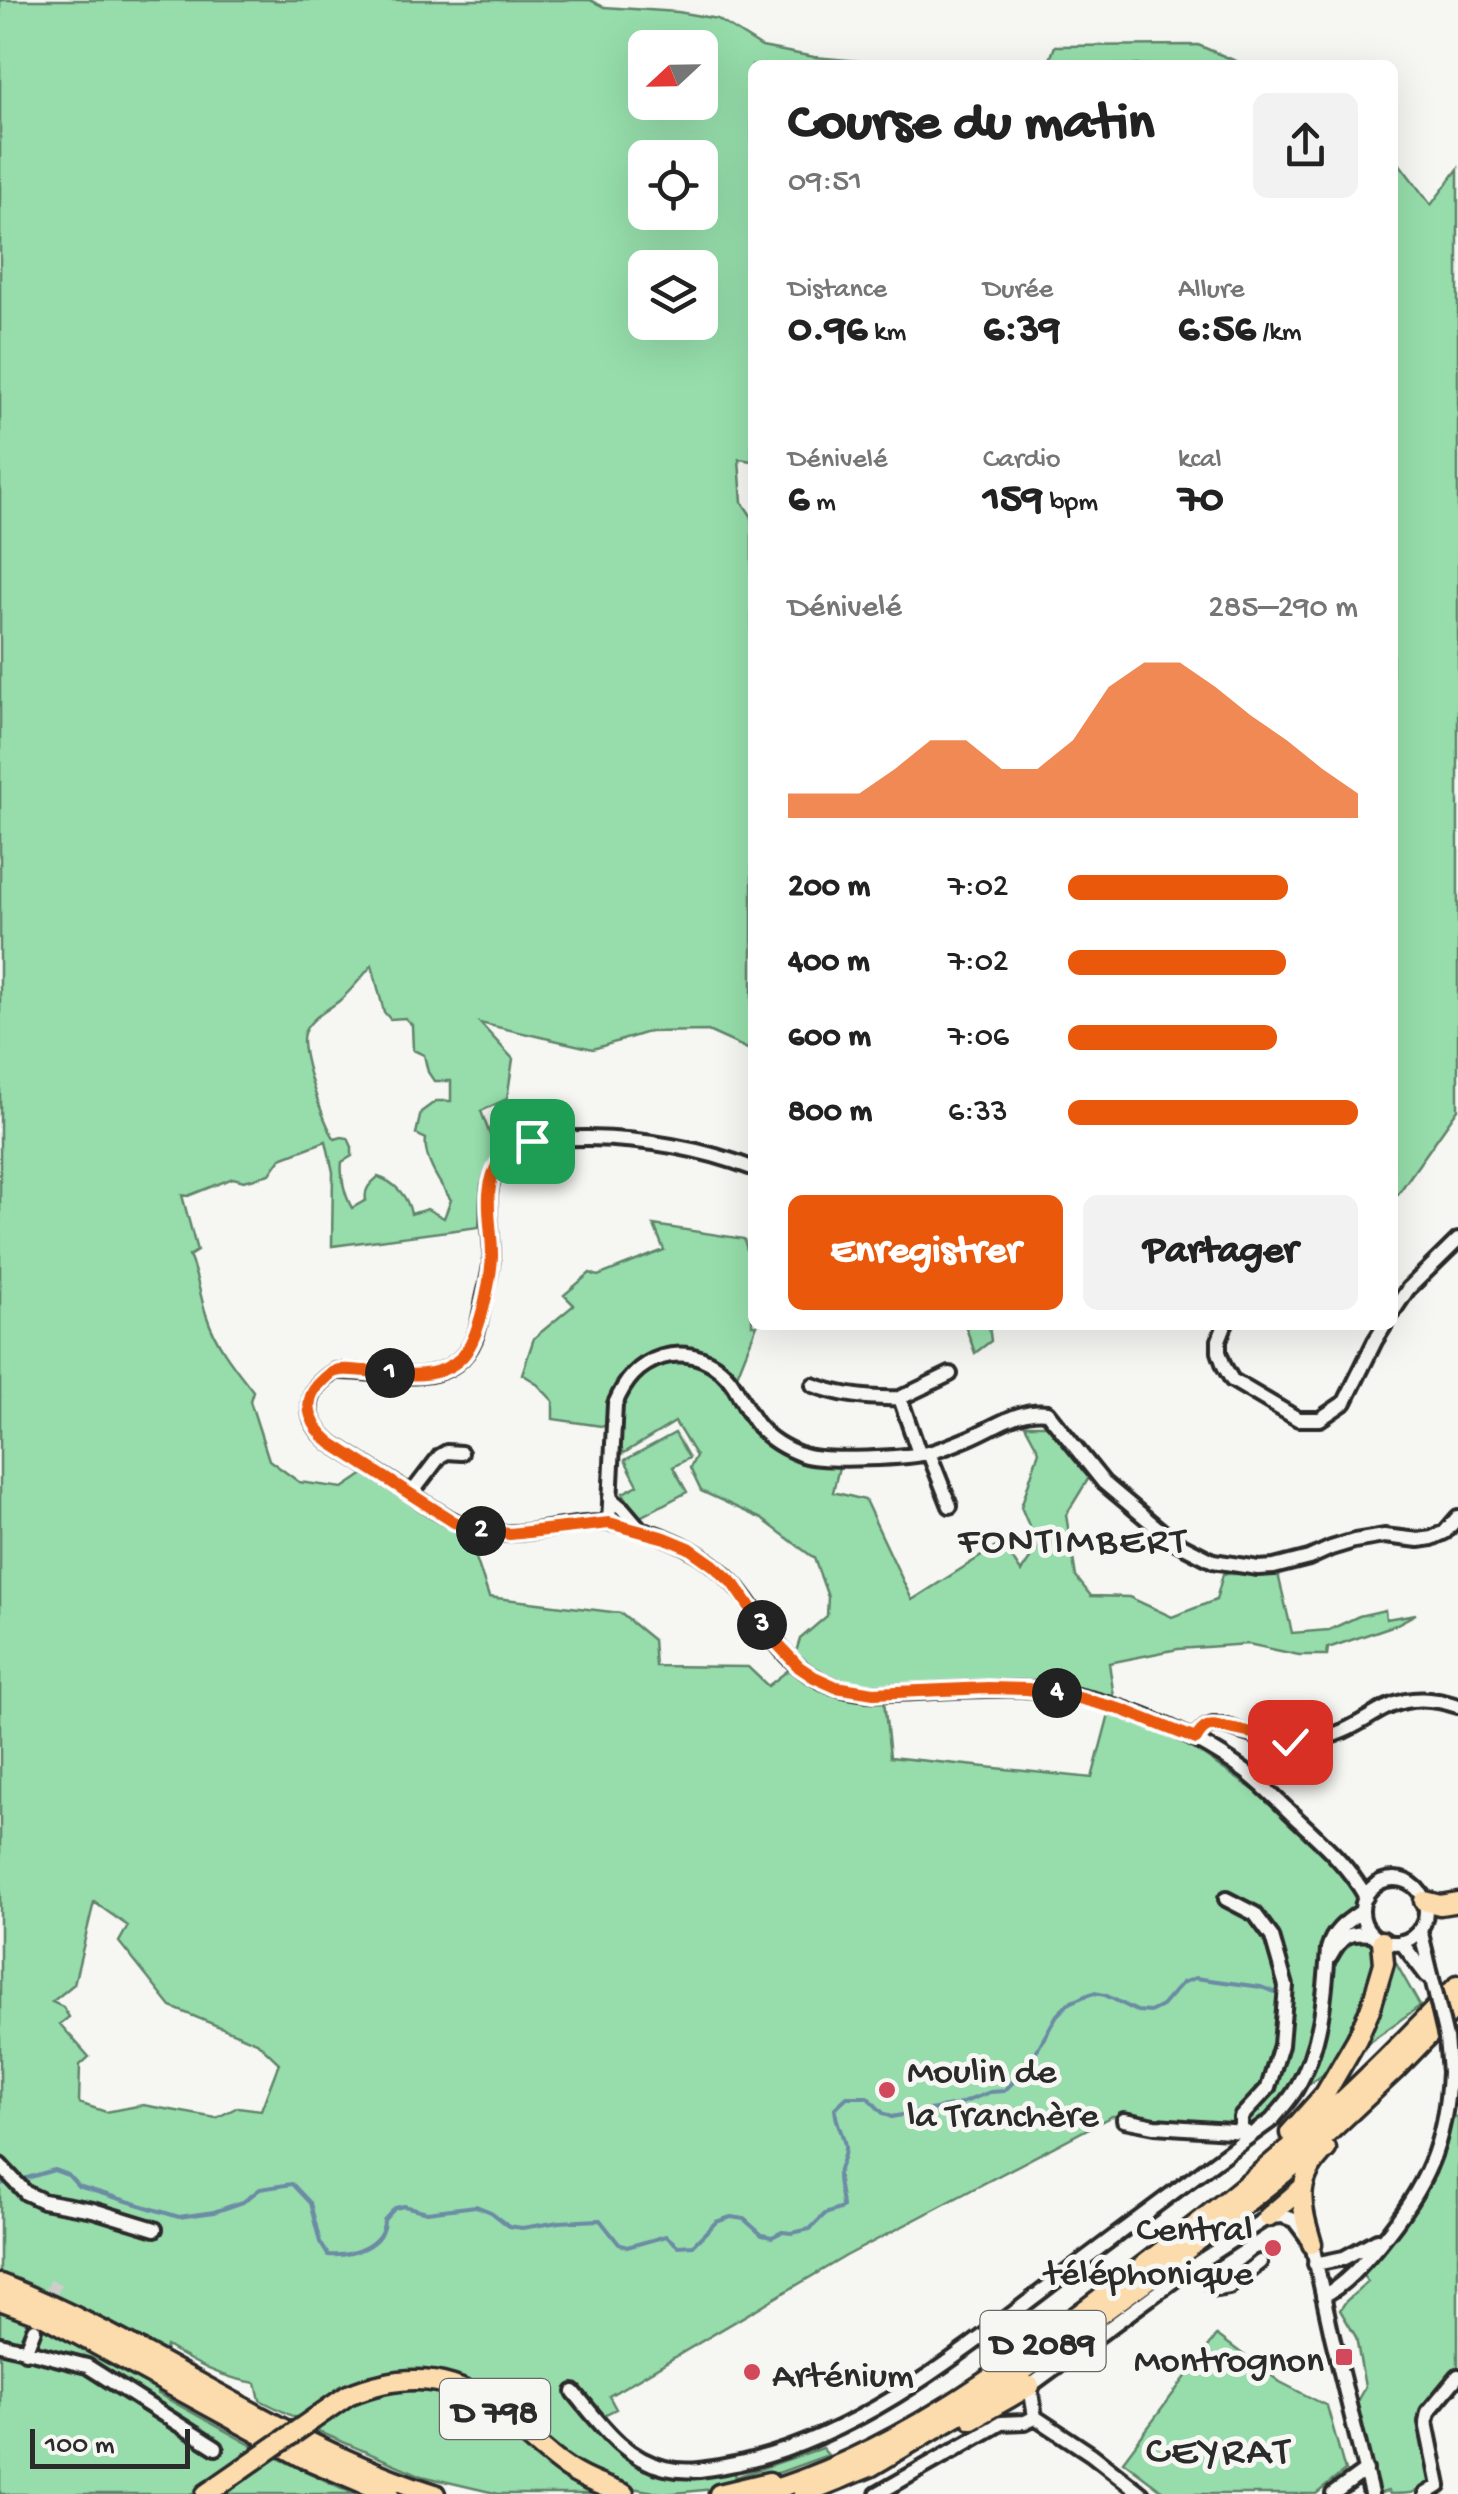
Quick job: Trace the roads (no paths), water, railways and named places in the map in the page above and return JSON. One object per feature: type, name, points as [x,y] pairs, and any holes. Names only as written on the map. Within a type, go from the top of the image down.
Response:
[{"type":"highway","points":[[1424,1901],[1440,1905],[1458,1902]]},
{"type":"highway","points":[[1248,2183],[1324,2094],[1342,2066],[1371,2006],[1384,1963],[1385,1939]]},
{"type":"highway","name":"D 2089","points":[[759,2494],[821,2474],[900,2434],[1074,2319],[1248,2183],[1341,2103],[1458,1985]]},
{"type":"highway","name":"D 2089","points":[[803,2494],[870,2466],[926,2435],[1006,2384],[1165,2266],[1292,2166],[1458,2005]]},
{"type":"highway","points":[[1312,2244],[1302,2188],[1307,2172],[1375,2101],[1395,2070]]},
{"type":"highway","points":[[1268,2217],[1302,2188]]},
{"type":"highway","points":[[0,2284],[51,2304],[311,2444],[389,2480],[435,2494]]},
{"type":"highway","points":[[0,2300],[46,2317],[304,2458],[389,2494]]},
{"type":"highway","name":"D 798","points":[[206,2494],[348,2395],[373,2385],[420,2379],[465,2390],[493,2406],[563,2466],[624,2494]]},
{"type":"highway","points":[[870,2466],[884,2470],[1030,2386]]},
{"type":"highway","points":[[718,2494],[808,2469],[821,2474]]},
{"type":"street","points":[[748,1167],[630,1139],[555,1138],[514,1148],[498,1162],[488,1194],[492,1259],[477,1336],[467,1352],[446,1369],[429,1374],[336,1371],[326,1376],[313,1391],[309,1405],[318,1432],[454,1522],[481,1531],[510,1534],[609,1523],[689,1548],[735,1585],[784,1652],[814,1677],[836,1687],[874,1693],[988,1688],[1064,1694],[1123,1710],[1196,1739],[1247,1773],[1331,1850],[1353,1875],[1364,1904],[1367,1928],[1419,1963],[1434,1987]]},
{"type":"street","points":[[1398,1304],[1458,1240]]},
{"type":"street","points":[[1223,1330],[1219,1352],[1232,1380],[1298,1419],[1320,1419],[1346,1402],[1382,1330]]},
{"type":"street","points":[[609,1523],[616,1404],[632,1374],[648,1362],[666,1356],[696,1356],[722,1370],[756,1424],[769,1437],[802,1455],[824,1460],[924,1453],[967,1439],[1022,1413],[1047,1412],[1104,1483],[1172,1540],[1213,1561],[1274,1567],[1354,1541],[1384,1536],[1432,1538],[1458,1517]]},
{"type":"street","points":[[813,1384],[830,1392],[865,1398],[900,1398],[950,1374]]},
{"type":"street","points":[[900,1398],[950,1506]]},
{"type":"street","points":[[411,1494],[440,1456],[447,1452],[461,1454]]},
{"type":"street","points":[[610,1498],[640,1530]]},
{"type":"street","points":[[1196,1739],[1202,1730],[1217,1725],[1268,1739],[1314,1740],[1336,1734],[1405,1700],[1423,1698],[1458,1706]]},
{"type":"street","points":[[1331,1850],[1380,1883]]},
{"type":"street","points":[[574,2392],[611,2437],[638,2459],[690,2471],[771,2456],[850,2423],[950,2360],[1247,2132],[1272,2120],[1295,2092],[1308,2065],[1318,2033],[1327,1964],[1331,1938],[1380,1883],[1405,1882],[1420,1893],[1424,1920],[1408,1940],[1354,1932],[1337,1944],[1327,1964]]},
{"type":"street","points":[[1226,1899],[1255,1914],[1272,1937],[1286,1986],[1281,2045],[1268,2088],[1241,2117],[1247,2132]]},
{"type":"street","points":[[1323,2296],[1364,2263],[1398,2222],[1427,2177],[1453,2104],[1446,2038],[1420,1929]]},
{"type":"street","points":[[1124,2120],[1247,2132]]},
{"type":"street","points":[[3,2168],[26,2193],[43,2201],[93,2210],[155,2229]]},
{"type":"street","points":[[1142,2494],[1078,2444],[1035,2417],[1030,2386],[1198,2262],[1268,2217],[1283,2216],[1294,2220],[1312,2244],[1372,2494]]},
{"type":"street","points":[[1315,2264],[1344,2258],[1374,2243],[1398,2222]]},
{"type":"street","points":[[1198,2262],[1218,2289],[1229,2287],[1260,2262]]},
{"type":"street","points":[[24,2352],[34,2329]]},
{"type":"street","points":[[0,2344],[87,2366],[216,2448]]},
{"type":"street","points":[[1426,2494],[1439,2486],[1426,2422],[1428,2412],[1458,2376]]},
{"type":"street","points":[[877,2494],[1002,2423],[1025,2422],[1035,2417]]},
{"type":"street","points":[[1333,2494],[1366,2470]]},
{"type":"waterway","points":[[20,2180],[54,2170],[68,2175],[78,2186],[179,2217],[214,2212],[243,2202],[260,2189],[292,2184],[310,2203],[320,2242],[328,2255],[355,2252],[372,2243],[384,2220],[395,2208],[404,2206],[427,2212],[476,2206],[509,2226],[522,2228],[600,2220],[619,2244],[627,2247],[666,2236],[678,2246],[693,2245],[716,2222],[731,2217],[744,2219],[762,2235],[772,2237],[810,2229],[825,2214],[842,2208],[838,2176],[845,2146],[835,2108],[847,2097],[867,2097],[891,2117],[957,2105],[990,2092],[1004,2091],[1027,2068],[1057,2015],[1069,2003],[1094,1993],[1137,2011],[1150,2012],[1162,2006],[1182,1983],[1195,1978],[1261,1987],[1277,1993]]},
{"type":"waterway","points":[[0,2184],[11,2182]]},
{"type":"tunnel","points":[[44,2309],[56,2282]]},
{"type":"place","name":"Moulin de la Tranchère","points":[[887,2090]]},
{"type":"place","name":"Central téléphonique","points":[[1273,2248]]},
{"type":"place","name":"Montrognon","points":[[1344,2357]]},
{"type":"place","name":"Arténium","points":[[752,2372]]},
{"type":"district","name":"FONTIMBERT","points":[[1073,1537]]},
{"type":"district","name":"CEYRAT","points":[[1219,2447]]}]
